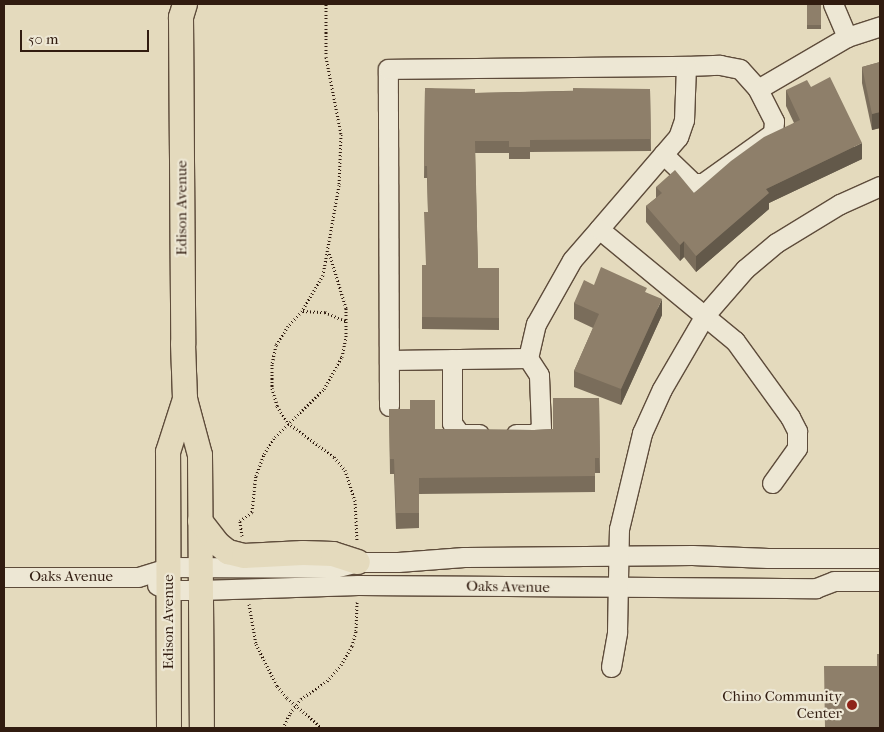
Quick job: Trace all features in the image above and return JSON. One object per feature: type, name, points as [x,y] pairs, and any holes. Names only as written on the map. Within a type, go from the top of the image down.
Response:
[{"type":"main road","name":"Edison Avenue","points":[[180,8],[185,399],[200,455],[199,566],[202,728]]},
{"type":"main road","name":"Edison Avenue","points":[[169,728],[170,567],[168,452],[185,399]]},
{"type":"main road","points":[[200,521],[218,544],[228,552],[244,556],[303,553],[333,554],[358,562]]},
{"type":"street","points":[[833,4],[847,38]]},
{"type":"street","points":[[758,89],[847,38],[880,26]]},
{"type":"street","points":[[452,359],[452,423],[460,434],[534,434],[541,428],[539,375],[528,358],[536,324],[572,260],[678,137],[684,120],[686,66]]},
{"type":"street","points":[[389,406],[388,69],[720,66],[740,69],[758,89],[774,120],[773,133],[703,183],[693,183],[663,154]]},
{"type":"street","points":[[611,667],[617,632],[619,529],[642,433],[662,389],[705,315],[745,269],[776,244],[840,204],[880,186]]},
{"type":"street","points":[[598,229],[705,315],[735,342],[790,417],[797,431],[796,448],[772,483]]},
{"type":"street","points":[[389,360],[528,358]]},
{"type":"street","name":"Oaks Avenue","points":[[4,577],[138,577],[170,567],[334,568],[358,562],[398,562],[464,558],[618,556],[880,558]]},
{"type":"street","name":"Oaks Avenue","points":[[138,577],[169,590],[358,586],[816,588],[834,581],[880,581]]},
{"type":"street","points":[[816,588],[836,591],[880,591]]},
{"type":"path","points":[[326,4],[326,57],[339,120],[341,153],[339,185],[323,275],[302,311],[288,326],[276,345],[272,364],[272,388],[277,406],[288,423],[334,457],[345,470],[356,500],[358,562]]},
{"type":"path","points":[[328,249],[344,296],[347,322],[346,338]]},
{"type":"path","points":[[302,311],[325,312],[347,322]]},
{"type":"path","points":[[283,728],[290,713],[301,699],[327,681],[341,666],[352,646],[356,630],[358,586]]},
{"type":"building","points":[[807,4],[821,4],[821,25],[807,25]]},
{"type":"building","points":[[880,62],[880,112],[872,114],[862,67]]},
{"type":"building","points":[[830,77],[862,143],[766,189],[769,193],[696,256],[684,241],[680,245],[646,206],[662,193],[656,187],[675,170],[694,193],[731,161],[764,137],[800,120],[786,90],[807,80],[811,87]]},
{"type":"building","points":[[425,88],[475,89],[475,93],[573,91],[573,88],[650,89],[651,139],[530,140],[530,147],[509,147],[509,141],[475,141],[478,268],[499,268],[499,318],[422,317],[422,265],[426,265],[424,212],[428,212],[427,166],[424,166]]},
{"type":"building","points":[[601,267],[647,288],[645,292],[662,299],[621,389],[574,371],[599,314],[574,303],[584,280],[594,285]]},
{"type":"building","points":[[553,398],[599,398],[600,458],[595,458],[595,476],[419,478],[419,513],[396,513],[394,459],[390,459],[389,409],[410,409],[410,400],[435,400],[435,429],[553,429]]},
{"type":"building","name":"Chino Community Center","points":[[877,654],[880,654],[880,728],[825,728],[824,666],[877,666]]},
{"type":"place","name":"Chino Community Center","points":[[852,705]]}]
